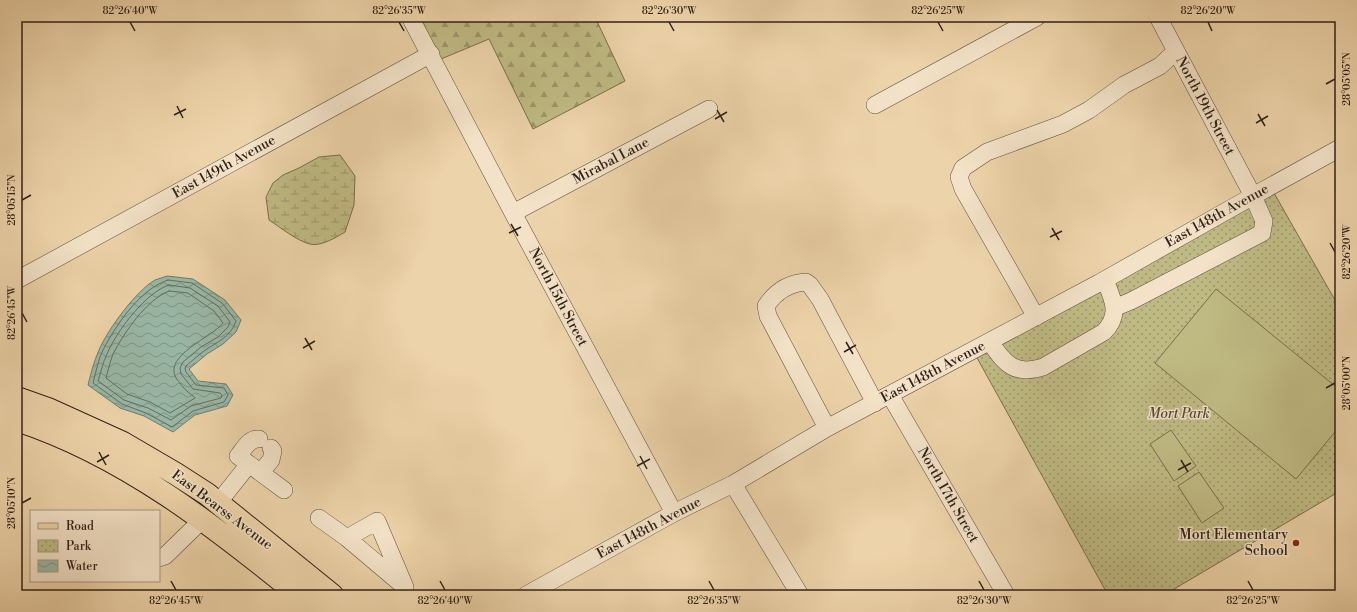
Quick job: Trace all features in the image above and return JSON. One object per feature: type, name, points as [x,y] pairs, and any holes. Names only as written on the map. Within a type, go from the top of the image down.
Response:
[{"type":"main road","name":"East Bearss Avenue","points":[[17,398],[48,409],[123,443],[176,474],[218,503],[332,595]]},
{"type":"main road","name":"East Bearss Avenue","points":[[17,420],[93,452],[159,489],[203,519],[240,547],[299,595]]},
{"type":"street","name":"North 15th Street","points":[[410,17],[674,513]]},
{"type":"street","points":[[875,105],[1037,17]]},
{"type":"street","name":"North 19th Street","points":[[1114,308],[1131,301],[1262,233],[1264,221],[1253,196],[1158,17]]},
{"type":"street","points":[[1036,317],[963,189],[959,177],[963,168],[987,152],[1062,124],[1089,110],[1124,85],[1160,66],[1176,51]]},
{"type":"street","name":"East 149th Avenue","points":[[17,280],[431,54]]},
{"type":"street","name":"Mirabal Lane","points":[[513,213],[709,109]]},
{"type":"street","name":"East 148th Avenue","points":[[526,595],[674,513],[733,484],[827,428],[1105,280],[1340,148]]},
{"type":"street","points":[[990,342],[999,355],[1011,367],[1018,370],[1033,370],[1043,366],[1104,332],[1113,321],[1115,314],[1114,308],[1111,294],[1105,280]]},
{"type":"street","name":"North 17th Street","points":[[827,428],[768,316],[766,306],[771,298],[795,282],[806,282],[810,285],[1006,595]]},
{"type":"street","points":[[218,503],[255,468],[271,460],[273,451],[265,444],[253,440],[248,443],[238,456],[255,468],[284,490]]},
{"type":"street","points":[[733,484],[800,595]]},
{"type":"street","points":[[318,518],[347,538]]},
{"type":"street","points":[[160,558],[165,556],[203,519]]},
{"type":"green space","points":[[419,17],[595,17],[625,81],[533,129],[489,39],[441,59]]},
{"type":"green space","points":[[340,155],[355,176],[354,205],[345,232],[333,239],[314,245],[294,237],[269,220],[266,197],[273,183],[283,175],[319,157]]},
{"type":"green space","name":"Mort Park","points":[[1274,193],[1340,309],[1340,491],[1164,595],[1108,595],[976,356]]},
{"type":"green space","points":[[1216,289],[1340,390],[1340,426],[1296,479],[1155,363]]},
{"type":"green space","points":[[1171,430],[1196,466],[1174,481],[1150,444]]},
{"type":"green space","points":[[1199,472],[1224,508],[1202,523],[1178,486]]},
{"type":"water","points":[[167,276],[193,279],[225,300],[241,320],[236,332],[223,344],[207,354],[189,369],[198,381],[226,384],[233,395],[227,406],[195,415],[173,432],[144,416],[120,408],[88,385],[94,363],[103,341],[123,311],[148,285],[155,280]]},
{"type":"place","name":"Mort Elementary School","points":[[1296,543]]}]
